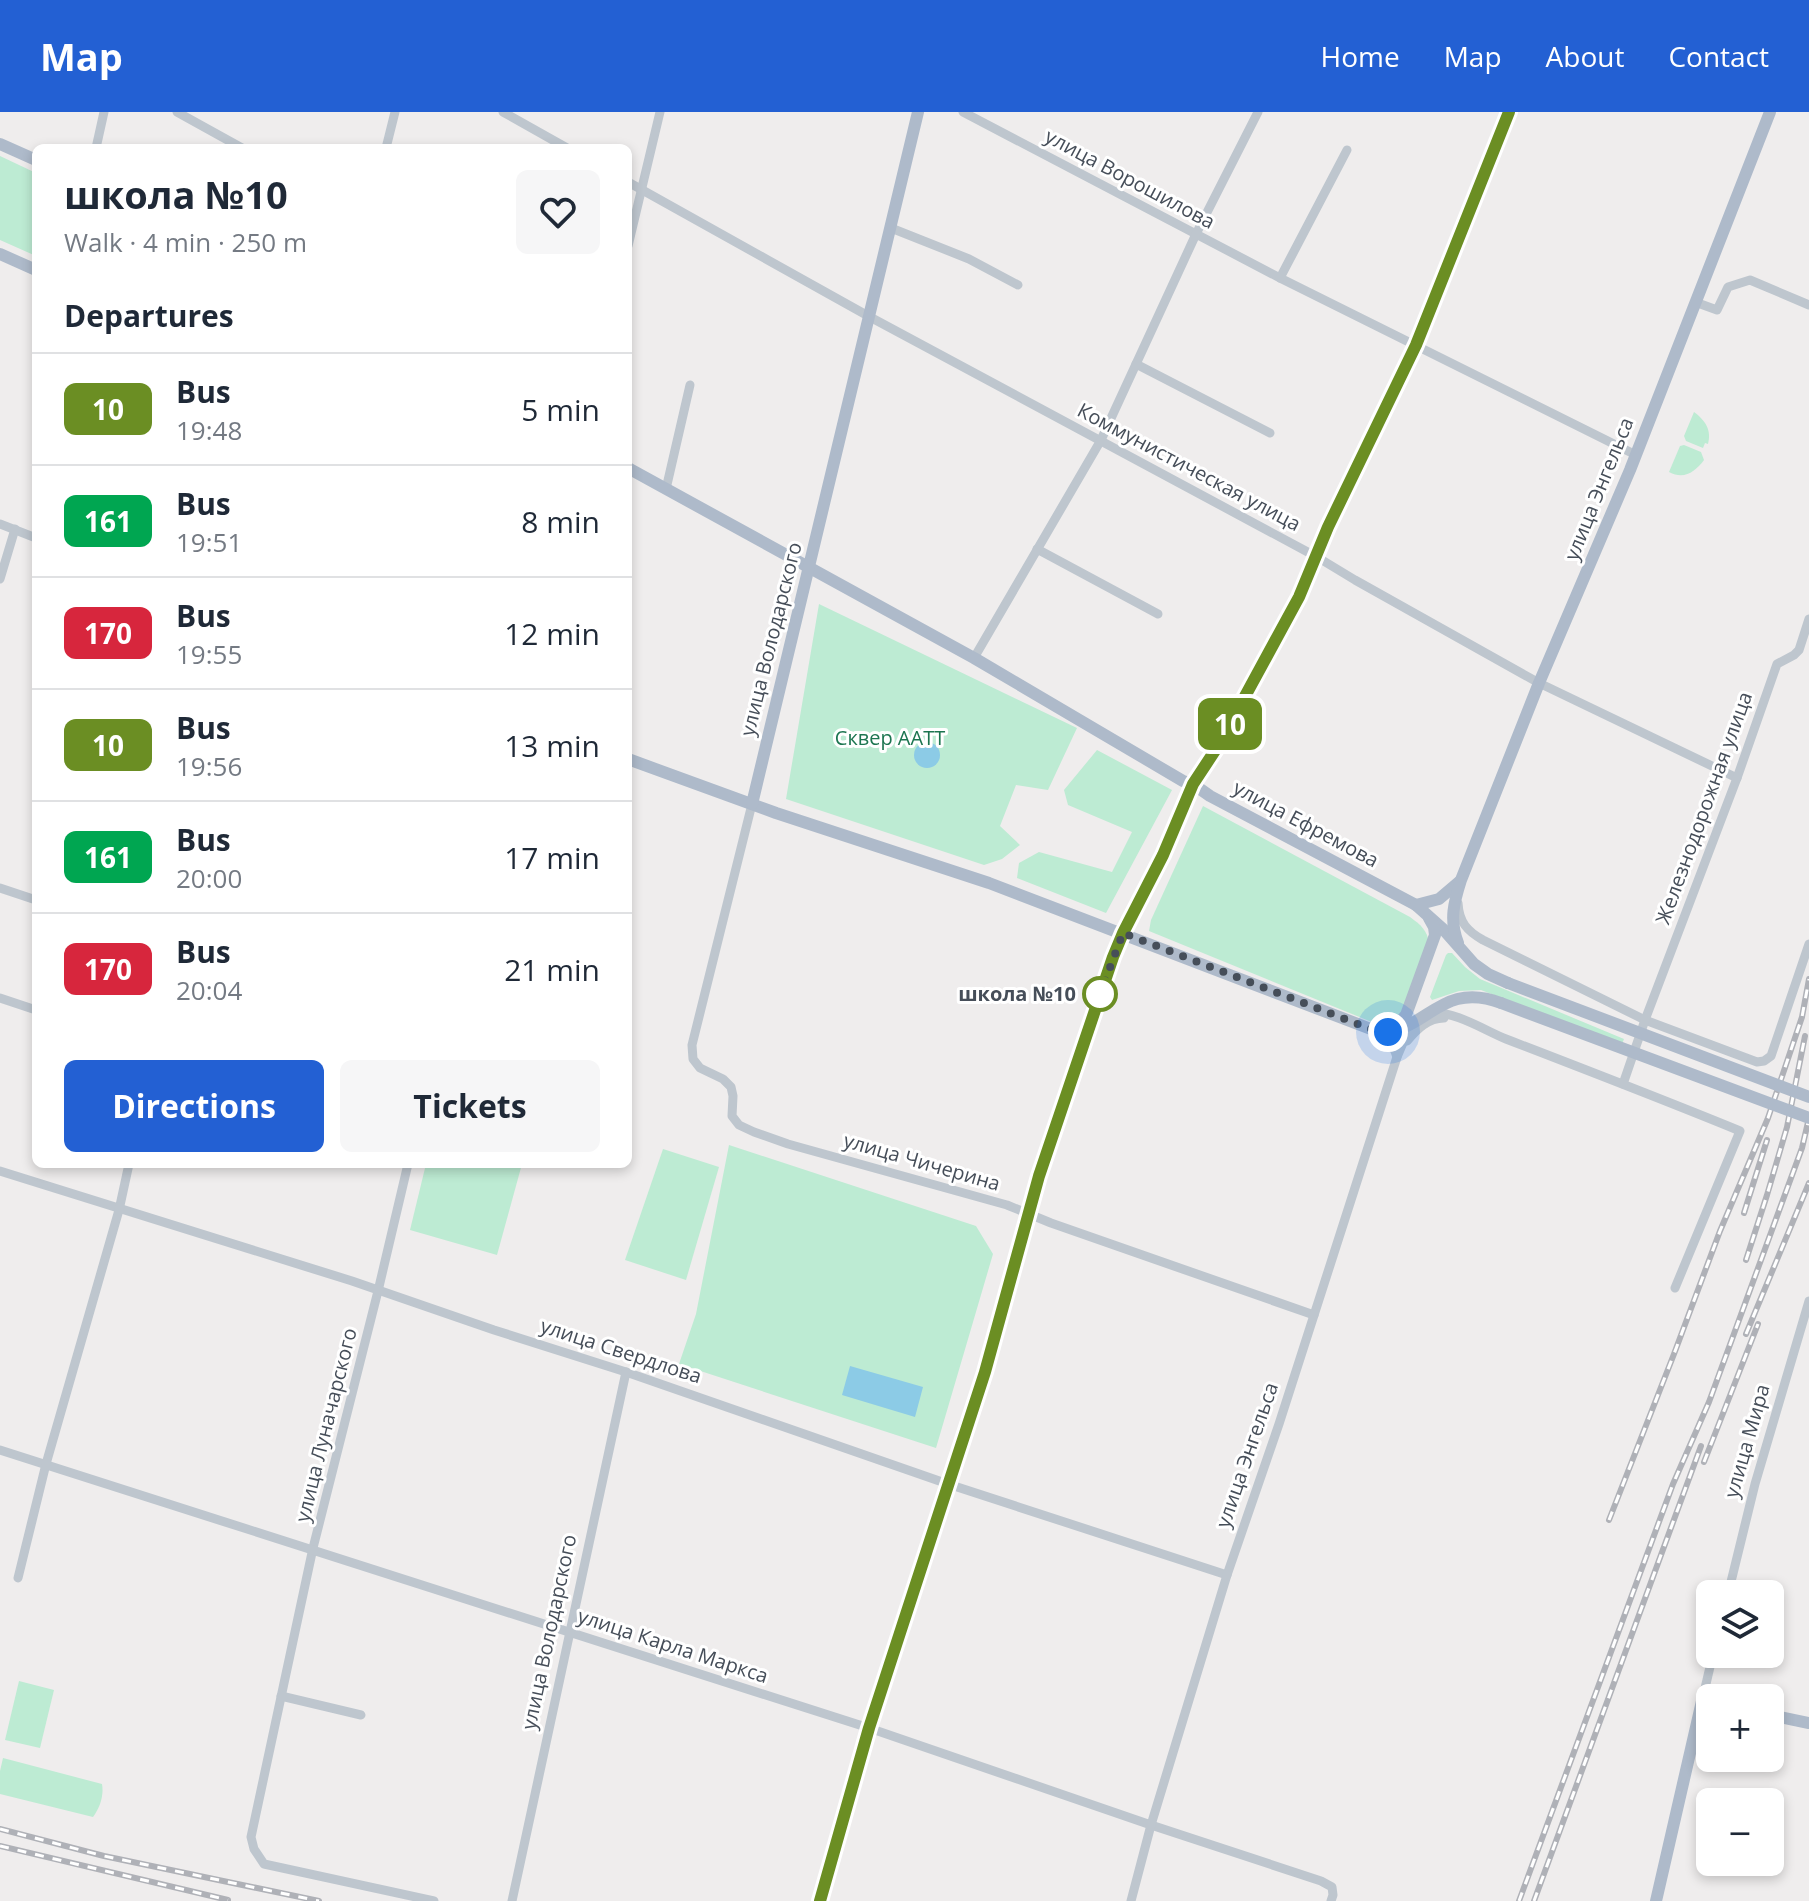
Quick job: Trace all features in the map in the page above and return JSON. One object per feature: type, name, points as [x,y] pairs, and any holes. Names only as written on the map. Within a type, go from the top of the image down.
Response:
[{"type":"main road","name":"улица Володарского","points":[[752,804],[918,112]]},
{"type":"main road","name":"улица Энгельса","points":[[1460,949],[1452,916],[1461,880],[1539,683],[1636,455],[1770,112]]},
{"type":"main road","points":[[0,144],[32,158]]},
{"type":"main road","points":[[0,254],[32,268]]},
{"type":"main road","name":"улица Ефремова","points":[[632,470],[974,658],[1210,796],[1418,906],[1482,970],[1508,983],[1809,1097]]},
{"type":"main road","points":[[632,760],[989,883],[1382,1031],[1398,1030],[1443,1004],[1477,996],[1809,1118]]},
{"type":"main road","points":[[820,1901],[869,1728],[985,1372],[1073,1072],[1123,933],[1163,855],[1193,784]]},
{"type":"main road","points":[[1382,1031],[1400,1024],[1406,1015],[1435,935],[1430,919],[1418,906],[1439,899],[1461,880]]},
{"type":"main road","points":[[1784,1718],[1809,1723]]},
{"type":"main road","points":[[1656,1901],[1696,1742]]},
{"type":"street","points":[[97,144],[104,112]]},
{"type":"street","points":[[177,112],[235,144]]},
{"type":"street","points":[[387,144],[395,112]]},
{"type":"street","points":[[503,112],[560,144]]},
{"type":"street","points":[[632,231],[660,112]]},
{"type":"street","name":"улица Ворошилова","points":[[963,112],[1280,278],[1636,455]]},
{"type":"street","points":[[974,658],[1101,440],[1196,234],[1258,112]]},
{"type":"street","points":[[1193,784],[1218,746],[1299,597],[1328,527],[1416,345],[1508,112]]},
{"type":"street","points":[[1280,278],[1347,150]]},
{"type":"street","name":"Коммунистическая улица","points":[[632,184],[870,317],[1317,557],[1539,683],[1737,778]]},
{"type":"street","points":[[891,228],[969,259],[1018,285]]},
{"type":"street","points":[[1695,302],[1717,310],[1728,287],[1750,280],[1809,305]]},
{"type":"street","points":[[1136,364],[1270,433]]},
{"type":"street","points":[[666,489],[690,385]]},
{"type":"street","points":[[0,524],[32,536]]},
{"type":"street","points":[[0,579],[15,529]]},
{"type":"street","points":[[1037,549],[1158,614]]},
{"type":"street","name":"Железнодорожная улица","points":[[1623,1084],[1777,664],[1799,650],[1809,619]]},
{"type":"street","name":"улица Володарского","points":[[693,1059],[692,1045],[752,804]]},
{"type":"street","points":[[1461,880],[1459,914],[1471,934],[1645,1020],[1752,1061],[1764,1061],[1771,1056],[1809,944]]},
{"type":"street","points":[[0,888],[32,899]]},
{"type":"street","points":[[0,998],[32,1009]]},
{"type":"street","points":[[1424,1016],[1445,1013],[1740,1131],[1675,1288]]},
{"type":"street","points":[[1397,1057],[1416,1030],[1433,1019],[1443,1018],[1480,1028]]},
{"type":"street","name":"улица Энгельса","points":[[1131,1901],[1227,1575],[1397,1057],[1411,1024]]},
{"type":"street","points":[[1382,1031],[1391,1041],[1397,1057]]},
{"type":"street","name":"улица Чичерина","points":[[693,1059],[700,1068],[723,1079],[731,1087],[732,1116],[739,1125],[754,1132],[1007,1205],[1314,1315]]},
{"type":"street","points":[[18,1578],[46,1464],[119,1210],[128,1168]]},
{"type":"street","name":"улица Луначарского","points":[[407,1168],[313,1548],[251,1837],[254,1849],[264,1864],[434,1901]]},
{"type":"street","name":"улица Свердлова","points":[[0,1171],[626,1372],[948,1484],[1227,1575]]},
{"type":"street","name":"улица Мира","points":[[1731,1580],[1755,1484],[1809,1301]]},
{"type":"street","name":"улица Володарского","points":[[512,1901],[626,1372]]},
{"type":"street","name":"улица Карла Маркса","points":[[0,1450],[869,1728],[1321,1881],[1332,1887],[1331,1901]]},
{"type":"street","points":[[281,1696],[361,1715]]},
{"type":"green space","points":[[0,156],[32,171],[32,254],[0,240]]},
{"type":"green space","points":[[1694,412],[1708,430],[1708,444],[1705,443],[1703,448],[1686,441],[1684,436]]},
{"type":"green space","points":[[1680,446],[1701,452],[1704,460],[1689,474],[1669,472]]},
{"type":"green space","name":"Сквер ААТТ","points":[[819,604],[1077,728],[1048,790],[1016,785],[1000,826],[1020,845],[1002,859],[984,865],[786,799]]},
{"type":"green space","points":[[1097,750],[1172,790],[1106,913],[1017,878],[1019,863],[1039,852],[1112,872],[1132,832],[1068,805],[1064,790]]},
{"type":"green space","points":[[1203,806],[1420,925],[1429,943],[1404,1012],[1398,1018],[1379,1025],[1149,931],[1151,920]]},
{"type":"green space","points":[[1448,953],[1452,953],[1480,979],[1624,1039],[1622,1044],[1481,990],[1459,991],[1432,1000],[1430,997]]},
{"type":"green space","points":[[729,1145],[976,1226],[993,1254],[936,1448],[679,1364],[696,1314]]},
{"type":"green space","points":[[663,1149],[719,1167],[686,1280],[625,1260]]},
{"type":"green space","points":[[425,1168],[521,1168],[497,1255],[410,1230]]},
{"type":"green space","points":[[19,1681],[54,1690],[40,1748],[5,1740]]},
{"type":"green space","points":[[3,1758],[102,1784],[102,1797],[93,1817],[0,1794]]},
{"type":"water","points":[[927,742],[936,746],[940,755],[936,764],[927,768],[918,764],[914,755],[918,746]]},
{"type":"water","points":[[850,1366],[923,1387],[915,1417],[842,1395]]},
{"type":"railway","points":[[1609,1520],[1720,1231],[1768,1118],[1802,1017],[1809,979]]},
{"type":"railway","points":[[1746,1260],[1787,1127],[1805,1036]]},
{"type":"railway","points":[[1519,1901],[1673,1484],[1709,1402],[1802,1148],[1809,1118]]},
{"type":"railway","points":[[1744,1213],[1767,1140]]},
{"type":"railway","points":[[1746,1334],[1809,1183]]},
{"type":"railway","points":[[1704,1462],[1758,1324]]},
{"type":"railway","points":[[1534,1901],[1701,1446]]},
{"type":"railway","points":[[0,1829],[104,1856],[319,1901]]},
{"type":"railway","points":[[0,1846],[228,1900]]},
{"type":"bus line","name":"10","points":[[820,1901],[869,1728],[985,1372],[1039,1176],[1113,957],[1163,855],[1193,784],[1218,746],[1299,597],[1328,527],[1416,345],[1509,112]]},
{"type":"place","name":"школа №10","points":[[1100,994]]},
{"type":"route","points":[[1100,994],[1123,933],[1376,1031],[1388,1032]]}]
